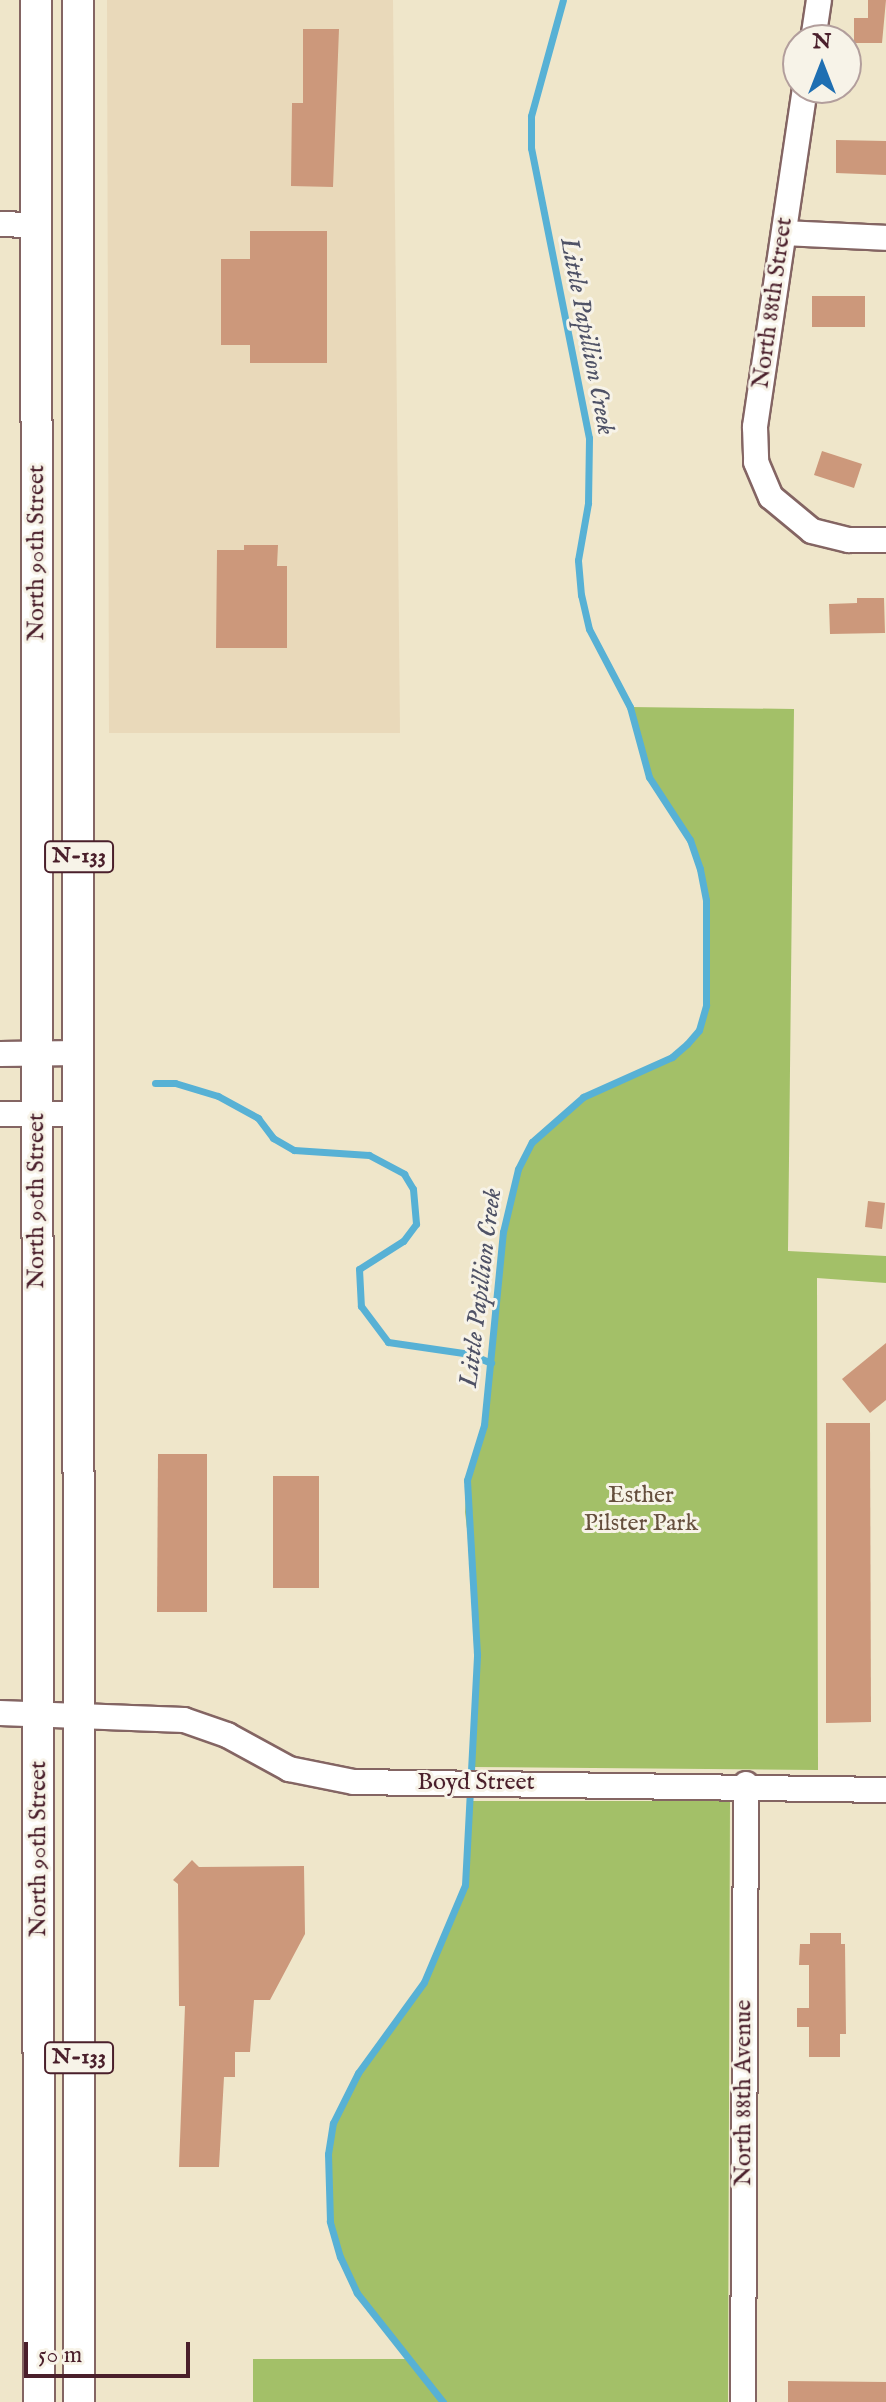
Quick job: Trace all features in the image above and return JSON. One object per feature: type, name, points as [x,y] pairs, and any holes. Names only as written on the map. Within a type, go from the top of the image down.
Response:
[{"type":"main road","name":"North 90th Street","points":[[36,0],[39,2402]]},
{"type":"main road","name":"North 90th Street","points":[[78,0],[79,2402]]},
{"type":"street","points":[[815,24],[819,0]]},
{"type":"street","name":"North 88th Street","points":[[803,104],[754,442],[762,480],[784,512],[830,538],[886,540]]},
{"type":"street","points":[[0,224],[35,225]]},
{"type":"street","points":[[785,233],[886,238]]},
{"type":"street","points":[[0,1054],[79,1053]]},
{"type":"street","points":[[0,1114],[79,1114]]},
{"type":"street","name":"Boyd Street","points":[[0,1713],[184,1720],[227,1735],[289,1769],[325,1779],[396,1783],[746,1784],[886,1790]]},
{"type":"street","name":"North 88th Avenue","points":[[743,2402],[746,1784]]},
{"type":"shaded area","points":[[107,0],[393,0],[400,733],[109,733]]},
{"type":"green space","name":"Esther Pilster Park","points":[[630,707],[794,709],[788,1251],[886,1256],[886,1283],[817,1278],[818,1770],[472,1767],[476,1604],[465,1512],[467,1480],[484,1425],[503,1232],[518,1169],[532,1142],[583,1097],[672,1057],[687,1044],[699,1030],[706,1005],[706,900],[700,869],[690,840],[649,777]]},
{"type":"green space","points":[[471,1801],[730,1801],[728,2402],[253,2402],[253,2359],[407,2359],[357,2293],[340,2257],[330,2221],[328,2154],[333,2123],[358,2073],[424,1982],[453,1922],[469,1861]]},
{"type":"building","points":[[868,0],[886,0],[882,43],[862,43],[862,24],[854,24],[854,18],[868,18]]},
{"type":"building","points":[[303,29],[339,29],[333,187],[291,186],[292,103],[303,103]]},
{"type":"building","points":[[836,140],[886,141],[886,175],[836,173]]},
{"type":"building","points":[[250,231],[327,231],[327,363],[250,363],[250,345],[221,345],[221,259],[250,259]]},
{"type":"building","points":[[812,296],[865,296],[865,327],[812,327]]},
{"type":"building","points":[[822,451],[862,464],[854,488],[814,475]]},
{"type":"building","points":[[244,545],[278,545],[277,566],[287,566],[287,648],[216,648],[217,550],[244,550]]},
{"type":"building","points":[[857,598],[884,598],[885,633],[830,634],[829,604],[857,603]]},
{"type":"building","points":[[868,1201],[885,1203],[882,1229],[865,1227]]},
{"type":"building","points":[[886,1343],[886,1400],[870,1413],[842,1379]]},
{"type":"building","points":[[826,1423],[870,1423],[871,1722],[826,1723]]},
{"type":"building","points":[[158,1454],[207,1454],[207,1612],[157,1612]]},
{"type":"building","points":[[273,1476],[319,1476],[319,1588],[273,1588]]},
{"type":"building","points":[[192,1860],[199,1867],[304,1866],[305,1934],[270,2000],[254,2000],[250,2052],[235,2052],[235,2077],[224,2077],[219,2167],[179,2167],[185,2006],[179,2006],[178,1884],[173,1880]]},
{"type":"building","points":[[810,1933],[841,1933],[841,1944],[845,1944],[846,2034],[840,2034],[840,2057],[809,2057],[809,2027],[797,2027],[797,2008],[809,2008],[809,1965],[799,1965],[800,1944],[810,1944]]},
{"type":"building","points":[[788,2381],[886,2382],[886,2402],[788,2402]]},
{"type":"waterway","name":"Little Papillion Creek","points":[[443,2402],[357,2293],[340,2257],[330,2221],[328,2154],[333,2123],[358,2073],[424,1982],[465,1885],[477,1654],[467,1480],[484,1425],[503,1232],[518,1169],[532,1142],[583,1097],[672,1057],[687,1044],[699,1030],[706,1005],[706,900],[700,869],[690,840],[649,777],[630,707],[589,629],[581,595],[578,560],[588,503],[589,438],[531,148],[531,116],[563,0]]},
{"type":"waterway","points":[[155,1083],[175,1083],[218,1096],[258,1118],[273,1138],[294,1150],[369,1155],[404,1174],[413,1189],[416,1224],[403,1241],[359,1269],[361,1306],[388,1342],[470,1354],[491,1363]]}]
